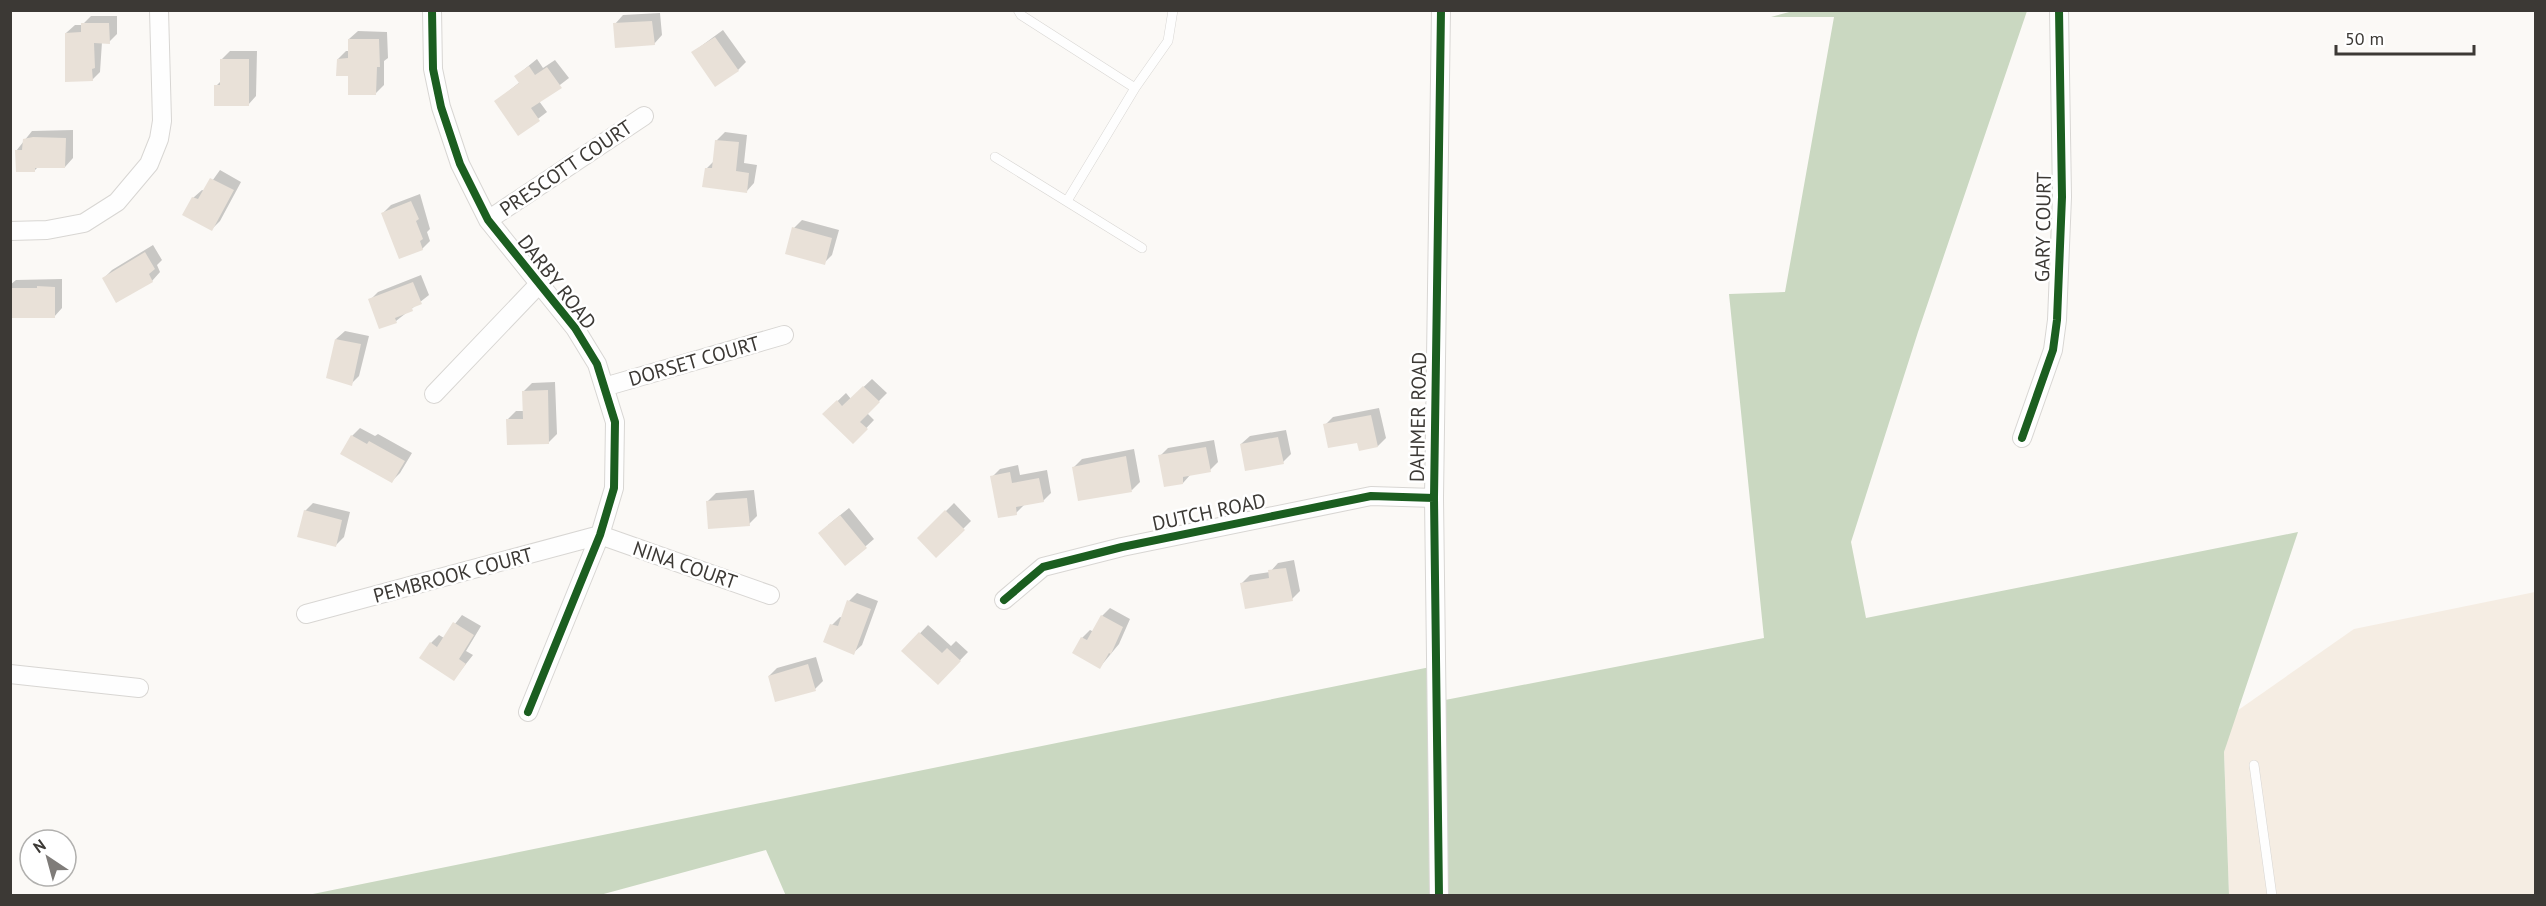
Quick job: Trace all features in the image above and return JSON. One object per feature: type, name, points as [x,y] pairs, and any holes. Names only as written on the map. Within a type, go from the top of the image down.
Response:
[{"type":"street","points":[[10,231],[47,230],[84,223],[117,202],[149,164],[159,139],[162,121],[159,10]]},
{"type":"street","name":"DARBY ROAD","points":[[432,10],[433,69],[441,107],[460,164],[488,220],[575,328],[597,364],[615,422],[614,488],[600,535],[528,712]]},
{"type":"street","name":"DAHMER ROAD","points":[[1439,896],[1434,498],[1440,10]]},
{"type":"street","name":"GARY COURT","points":[[2022,438],[2053,350],[2057,320],[2061,196],[2059,10]]},
{"type":"street","name":"PRESCOTT COURT","points":[[488,220],[644,116]]},
{"type":"street","points":[[434,394],[538,284]]},
{"type":"street","name":"DORSET COURT","points":[[604,387],[784,334]]},
{"type":"street","name":"DUTCH ROAD","points":[[1004,600],[1043,567],[1122,547],[1371,496],[1434,498]]},
{"type":"street","name":"NINA COURT","points":[[600,535],[770,595]]},
{"type":"street","name":"PEMBROOK COURT","points":[[306,614],[600,535]]},
{"type":"street","points":[[10,674],[139,688]]},
{"type":"lane","points":[[1018,10],[1021,15],[1135,88]]},
{"type":"lane","points":[[1067,201],[1135,88],[1168,41],[1173,10]]},
{"type":"lane","points":[[995,157],[1142,248]]},
{"type":"lane","points":[[2254,765],[2272,896]]},
{"type":"shaded area","points":[[2535,592],[2535,895],[2229,896],[2224,752],[2234,713],[2354,629]]},
{"type":"green space","points":[[1793,11],[2027,11],[1918,332],[1851,542],[1866,618],[2298,532],[2224,752],[2229,895],[786,896],[766,850],[600,895],[303,896],[1445,664],[1445,700],[1764,638],[1729,294],[1785,292],[1834,17],[1771,17]]},
{"type":"building","points":[[652,21],[655,45],[615,48],[613,23]]},
{"type":"building","points":[[81,23],[109,23],[110,44],[94,43],[93,81],[65,82],[65,33],[81,32]]},
{"type":"building","points":[[715,37],[739,71],[715,87],[691,52]]},
{"type":"building","points":[[348,39],[379,39],[380,67],[377,67],[376,95],[348,95],[348,76],[336,76],[337,59],[348,58]]},
{"type":"building","points":[[220,59],[249,59],[249,106],[214,106],[214,85],[220,85]]},
{"type":"building","points":[[529,66],[535,75],[547,67],[562,88],[531,108],[540,121],[518,136],[494,101],[519,83],[514,76]]},
{"type":"building","points":[[66,138],[65,168],[35,168],[35,172],[16,172],[15,150],[22,150],[23,139]]},
{"type":"building","points":[[715,140],[739,142],[736,171],[749,173],[747,193],[702,187],[705,168],[712,168]]},
{"type":"building","points":[[210,178],[234,190],[212,231],[182,215],[192,197],[198,199]]},
{"type":"building","points":[[411,201],[419,219],[416,221],[423,239],[420,241],[423,250],[399,259],[381,213]]},
{"type":"building","points":[[792,227],[832,238],[825,265],[785,254]]},
{"type":"building","points":[[145,252],[155,269],[149,274],[153,282],[116,303],[102,278]]},
{"type":"building","points":[[413,282],[422,304],[412,308],[413,311],[395,318],[397,323],[379,329],[368,299]]},
{"type":"building","points":[[37,286],[55,287],[55,318],[10,318],[10,288],[37,288]]},
{"type":"building","points":[[335,339],[361,344],[352,386],[326,378]]},
{"type":"building","points":[[863,386],[880,402],[860,422],[868,429],[853,444],[822,414],[837,400],[842,406]]},
{"type":"building","points":[[548,390],[549,444],[507,445],[506,419],[523,419],[522,391]]},
{"type":"building","points":[[1371,415],[1378,447],[1359,451],[1357,443],[1328,448],[1323,424]]},
{"type":"building","points":[[351,435],[367,444],[369,441],[405,461],[392,483],[340,454]]},
{"type":"building","points":[[1278,437],[1284,464],[1245,471],[1240,444]]},
{"type":"building","points":[[1206,447],[1211,472],[1183,477],[1183,484],[1164,487],[1158,455]]},
{"type":"building","points":[[1126,456],[1132,492],[1078,501],[1072,467]]},
{"type":"building","points":[[1010,472],[1012,483],[1039,478],[1044,502],[1016,507],[1017,515],[998,518],[990,476]]},
{"type":"building","points":[[747,498],[750,526],[708,529],[706,501]]},
{"type":"building","points":[[304,510],[342,520],[336,547],[297,537]]},
{"type":"building","points":[[945,510],[965,530],[936,558],[917,538]]},
{"type":"building","points":[[840,515],[867,548],[845,566],[818,533]]},
{"type":"building","points":[[1286,568],[1293,601],[1245,609],[1240,583],[1269,578],[1268,570]]},
{"type":"building","points":[[847,600],[871,609],[854,655],[823,642],[830,624],[838,626]]},
{"type":"building","points":[[1101,615],[1123,627],[1111,654],[1109,653],[1100,669],[1072,653],[1081,637],[1087,640]]},
{"type":"building","points":[[453,622],[474,635],[459,659],[466,664],[454,681],[419,658],[430,642],[437,647]]},
{"type":"building","points":[[919,632],[942,653],[947,648],[961,661],[938,685],[901,651]]},
{"type":"building","points":[[808,664],[816,691],[775,702],[768,676]]},
{"type":"cycle path","points":[[432,10],[433,69],[441,107],[460,164],[488,220],[575,328],[597,364],[615,422],[614,488],[600,535],[528,712]]},
{"type":"cycle path","points":[[1439,896],[1434,498],[1441,10]]},
{"type":"cycle path","points":[[2022,438],[2053,350],[2057,320],[2062,197],[2059,10]]},
{"type":"cycle path","points":[[1004,600],[1043,567],[1122,547],[1371,496],[1434,498]]}]
